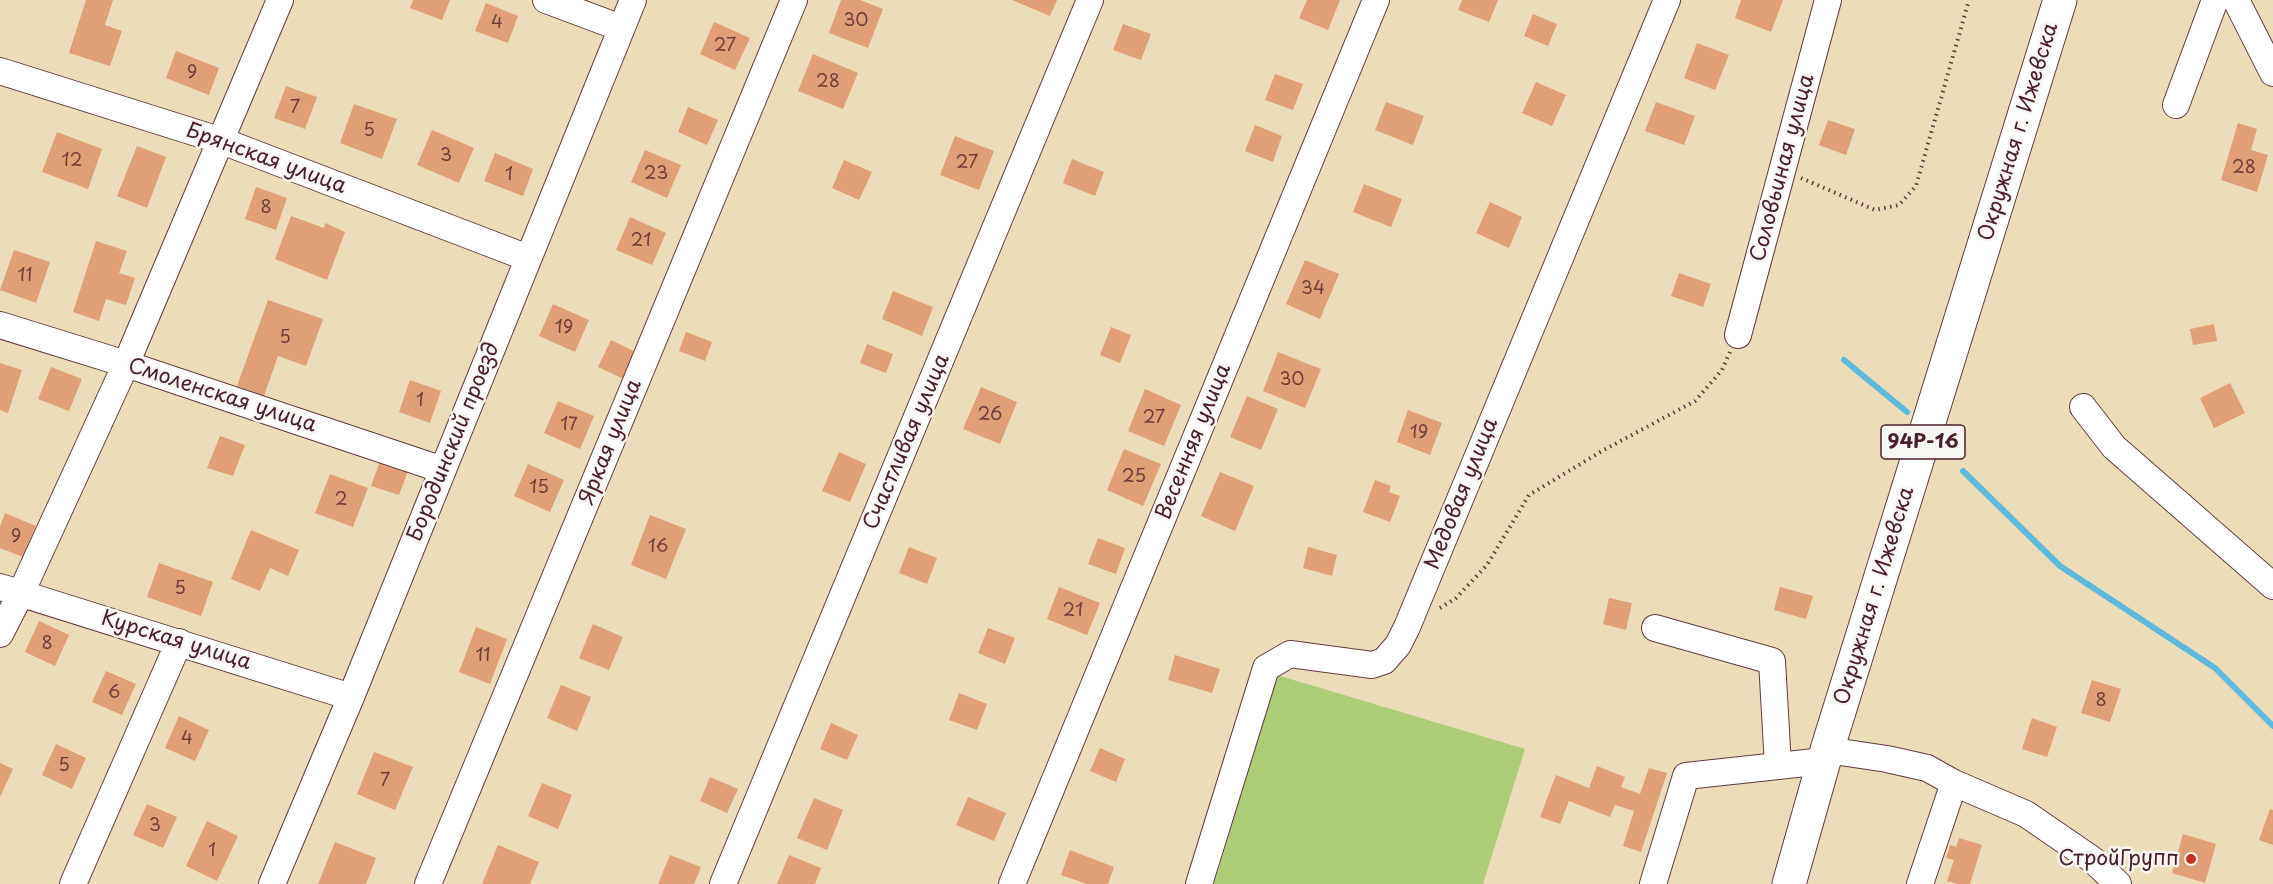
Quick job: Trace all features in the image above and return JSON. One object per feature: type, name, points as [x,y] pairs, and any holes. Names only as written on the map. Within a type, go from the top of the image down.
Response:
[{"type":"main road","name":"Окружная г. Ижевска","points":[[1789,884],[1826,755],[2060,0]]},
{"type":"street","points":[[0,634],[11,590],[126,364],[280,0]]},
{"type":"street","points":[[546,0],[621,28]]},
{"type":"street","name":"Бородинский проезд","points":[[272,884],[351,696],[633,0]]},
{"type":"street","name":"Яркая улица","points":[[428,884],[794,0]]},
{"type":"street","name":"Счастливая улица","points":[[723,884],[1090,0]]},
{"type":"street","name":"Весенняя улица","points":[[1012,884],[1376,0]]},
{"type":"street","name":"Медовая улица","points":[[1199,884],[1266,668],[1290,654],[1372,665],[1384,661],[1398,645],[1666,0]]},
{"type":"street","name":"Соловьиная улица","points":[[1738,335],[1828,0]]},
{"type":"street","points":[[2176,105],[2215,0]]},
{"type":"street","points":[[2236,0],[2273,73]]},
{"type":"street","name":"Брянская улица","points":[[0,71],[222,141],[528,258]]},
{"type":"street","name":"Смоленская улица","points":[[0,324],[442,470]]},
{"type":"street","points":[[2083,407],[2114,447],[2273,586]]},
{"type":"street","name":"Курская улица","points":[[11,590],[351,696]]},
{"type":"street","points":[[1655,628],[1772,661],[1778,766]]},
{"type":"street","points":[[73,884],[179,642]]},
{"type":"street","points":[[1653,884],[1686,776],[1778,766],[1826,755],[1887,759],[1927,768],[1954,783],[2026,814],[2093,860],[2118,884]]},
{"type":"street","points":[[1920,884],[1954,783]]},
{"type":"path","points":[[1782,170],[1875,210],[1899,205],[1916,186],[1969,0]]},
{"type":"path","points":[[1407,627],[1456,598],[1487,565],[1529,495],[1602,451],[1695,401],[1722,370],[1738,335]]},
{"type":"green space","points":[[1277,675],[1525,749],[1483,884],[1214,884]]},
{"type":"building","points":[[86,0],[113,0],[105,25],[122,31],[110,66],[69,53]]},
{"type":"building","points":[[413,0],[450,0],[442,20],[410,8]]},
{"type":"building","points":[[841,0],[860,0],[883,9],[868,48],[829,33]]},
{"type":"building","points":[[1012,0],[1057,0],[1050,16]]},
{"type":"building","points":[[1307,0],[1340,0],[1328,30],[1299,18]]},
{"type":"building","points":[[1462,0],[1498,0],[1489,22],[1458,10]]},
{"type":"building","points":[[1741,0],[1783,0],[1771,32],[1735,18]]},
{"type":"building","points":[[486,3],[518,16],[508,43],[475,31]]},
{"type":"building","points":[[1533,14],[1557,24],[1548,46],[1524,36]]},
{"type":"building","points":[[714,22],[750,38],[735,70],[700,54]]},
{"type":"building","points":[[1123,24],[1151,34],[1141,60],[1113,50]]},
{"type":"building","points":[[1697,43],[1729,55],[1715,90],[1684,78]]},
{"type":"building","points":[[176,51],[219,68],[209,95],[166,78]]},
{"type":"building","points":[[813,54],[858,73],[843,109],[798,91]]},
{"type":"building","points":[[1275,74],[1303,84],[1293,110],[1265,100]]},
{"type":"building","points":[[1536,82],[1566,95],[1552,126],[1522,113]]},
{"type":"building","points":[[286,86],[317,97],[305,129],[274,118]]},
{"type":"building","points":[[1386,102],[1424,116],[1413,145],[1375,130]]},
{"type":"building","points":[[1656,102],[1695,116],[1684,145],[1645,131]]},
{"type":"building","points":[[354,104],[397,119],[382,159],[340,143]]},
{"type":"building","points":[[688,107],[718,120],[707,145],[678,132]]},
{"type":"building","points":[[1828,120],[1855,129],[1846,155],[1819,145]]},
{"type":"building","points":[[2238,123],[2257,129],[2251,150],[2268,155],[2257,192],[2221,180]]},
{"type":"building","points":[[1255,125],[1282,136],[1273,162],[1245,151]]},
{"type":"building","points":[[432,130],[474,148],[459,183],[417,165]]},
{"type":"building","points":[[57,132],[102,149],[88,189],[42,172]]},
{"type":"building","points":[[955,136],[994,151],[979,190],[940,175]]},
{"type":"building","points":[[137,146],[166,157],[147,208],[117,196]]},
{"type":"building","points":[[645,150],[681,165],[667,198],[631,182]]},
{"type":"building","points":[[495,153],[533,169],[523,196],[484,181]]},
{"type":"building","points":[[1072,159],[1104,172],[1095,196],[1063,183]]},
{"type":"building","points":[[844,160],[872,172],[859,200],[832,188]]},
{"type":"building","points":[[1364,184],[1402,199],[1391,227],[1353,212]]},
{"type":"building","points":[[256,187],[287,198],[276,230],[245,219]]},
{"type":"building","points":[[1490,202],[1522,217],[1509,248],[1476,233]]},
{"type":"building","points":[[291,216],[324,228],[325,223],[345,232],[327,280],[275,259]]},
{"type":"building","points":[[630,217],[666,233],[652,265],[616,250]]},
{"type":"building","points":[[96,241],[127,251],[119,273],[135,278],[126,305],[106,299],[99,321],[73,312]]},
{"type":"building","points":[[14,250],[50,262],[36,303],[0,290]]},
{"type":"building","points":[[1305,260],[1339,274],[1320,319],[1286,304]]},
{"type":"building","points":[[1679,273],[1711,284],[1703,307],[1671,296]]},
{"type":"building","points":[[893,291],[933,307],[922,336],[882,319]]},
{"type":"building","points":[[268,300],[323,319],[306,366],[278,356],[264,396],[237,386]]},
{"type":"building","points":[[553,304],[589,320],[575,352],[539,336]]},
{"type":"building","points":[[2214,324],[2217,341],[2193,345],[2190,329]]},
{"type":"building","points":[[1111,327],[1131,335],[1120,363],[1100,355]]},
{"type":"building","points":[[686,332],[712,342],[705,361],[679,351]]},
{"type":"building","points":[[611,340],[638,353],[626,380],[598,367]]},
{"type":"building","points":[[867,344],[893,354],[886,373],[860,363]]},
{"type":"building","points":[[1278,352],[1321,369],[1305,408],[1263,391]]},
{"type":"building","points":[[0,363],[22,370],[8,413],[0,410]]},
{"type":"building","points":[[51,367],[82,379],[69,411],[38,399]]},
{"type":"building","points":[[410,380],[441,391],[430,423],[399,412]]},
{"type":"building","points":[[2230,383],[2245,413],[2214,428],[2200,398]]},
{"type":"building","points":[[981,387],[1017,402],[1000,444],[963,429]]},
{"type":"building","points":[[1145,389],[1181,405],[1164,446],[1128,431]]},
{"type":"building","points":[[1247,396],[1278,409],[1261,450],[1230,437]]},
{"type":"building","points":[[558,401],[594,416],[580,449],[544,433]]},
{"type":"building","points":[[1408,410],[1442,423],[1430,455],[1397,442]]},
{"type":"building","points":[[220,436],[245,445],[233,476],[207,468]]},
{"type":"building","points":[[1124,449],[1161,464],[1143,506],[1107,490]]},
{"type":"building","points":[[839,452],[866,464],[850,502],[822,491]]},
{"type":"building","points":[[382,456],[410,466],[399,495],[371,486]]},
{"type":"building","points":[[528,464],[564,480],[550,512],[514,496]]},
{"type":"building","points":[[1220,472],[1254,486],[1235,531],[1201,516]]},
{"type":"building","points":[[330,474],[368,488],[353,527],[315,513]]},
{"type":"building","points":[[1375,480],[1391,486],[1389,492],[1400,496],[1390,522],[1363,512]]},
{"type":"building","points":[[5,513],[36,526],[23,557],[0,548],[0,526]]},
{"type":"building","points":[[650,515],[686,529],[666,579],[631,565]]},
{"type":"building","points":[[251,530],[299,550],[288,576],[270,568],[260,591],[231,579]]},
{"type":"building","points":[[1098,538],[1125,548],[1116,574],[1088,564]]},
{"type":"building","points":[[909,547],[937,558],[927,584],[899,573]]},
{"type":"building","points":[[1308,547],[1337,555],[1332,576],[1303,568]]},
{"type":"building","points":[[159,563],[213,582],[201,616],[147,597]]},
{"type":"building","points":[[1059,587],[1100,603],[1087,635],[1047,619]]},
{"type":"building","points":[[1780,587],[1813,596],[1806,619],[1774,610]]},
{"type":"building","points":[[1609,598],[1632,603],[1626,630],[1603,624]]},
{"type":"building","points":[[39,621],[69,635],[55,666],[25,652]]},
{"type":"building","points":[[593,624],[623,637],[609,670],[579,658]]},
{"type":"building","points":[[476,627],[507,639],[490,684],[459,672]]},
{"type":"building","points":[[988,628],[1015,638],[1005,664],[978,653]]},
{"type":"building","points":[[1175,655],[1220,669],[1212,693],[1168,680]]},
{"type":"building","points":[[106,671],[136,684],[122,715],[92,702]]},
{"type":"building","points":[[2092,680],[2121,689],[2110,722],[2081,713]]},
{"type":"building","points":[[561,685],[591,697],[577,731],[547,718]]},
{"type":"building","points":[[959,693],[987,704],[977,730],[949,720]]},
{"type":"building","points":[[179,716],[209,730],[195,761],[165,748]]},
{"type":"building","points":[[2032,718],[2057,727],[2047,757],[2022,749]]},
{"type":"building","points":[[831,723],[858,735],[847,760],[820,749]]},
{"type":"building","points":[[56,744],[86,758],[72,789],[42,775]]},
{"type":"building","points":[[1100,748],[1125,759],[1116,782],[1090,771]]},
{"type":"building","points":[[374,752],[413,767],[395,810],[357,794]]},
{"type":"building","points":[[0,763],[13,769],[0,797]]},
{"type":"building","points":[[1597,766],[1625,777],[1621,787],[1640,794],[1649,768],[1667,773],[1641,852],[1623,846],[1634,811],[1615,805],[1610,817],[1569,801],[1560,824],[1540,817],[1556,775],[1589,788]]},
{"type":"building","points":[[710,777],[738,789],[727,813],[700,801]]},
{"type":"building","points":[[542,783],[572,795],[558,829],[528,816]]},
{"type":"building","points":[[968,797],[1006,813],[994,841],[956,825]]},
{"type":"building","points":[[814,798],[843,810],[827,850],[797,838]]},
{"type":"building","points":[[147,804],[177,817],[163,848],[133,835]]},
{"type":"building","points":[[2270,809],[2273,810],[2273,845],[2259,840]]},
{"type":"building","points":[[207,821],[238,836],[217,881],[186,866]]},
{"type":"building","points":[[2183,834],[2216,844],[2205,883],[2172,873]]},
{"type":"building","points":[[1959,838],[1982,845],[1970,884],[1947,881],[1954,860],[1946,858],[1950,845],[1956,847]]},
{"type":"building","points":[[335,842],[376,858],[366,884],[318,884]]},
{"type":"building","points":[[498,845],[539,862],[530,884],[482,884]]},
{"type":"building","points":[[1070,850],[1114,867],[1108,884],[1087,884],[1061,875]]},
{"type":"building","points":[[670,855],[701,867],[694,884],[658,884]]},
{"type":"building","points":[[789,855],[821,868],[815,884],[777,884]]},
{"type":"waterway","points":[[1844,360],[1907,412]]},
{"type":"waterway","points":[[1963,471],[2060,566],[2215,668],[2273,726]]},
{"type":"place","name":"СтройГрупп","points":[[2191,859]]}]
